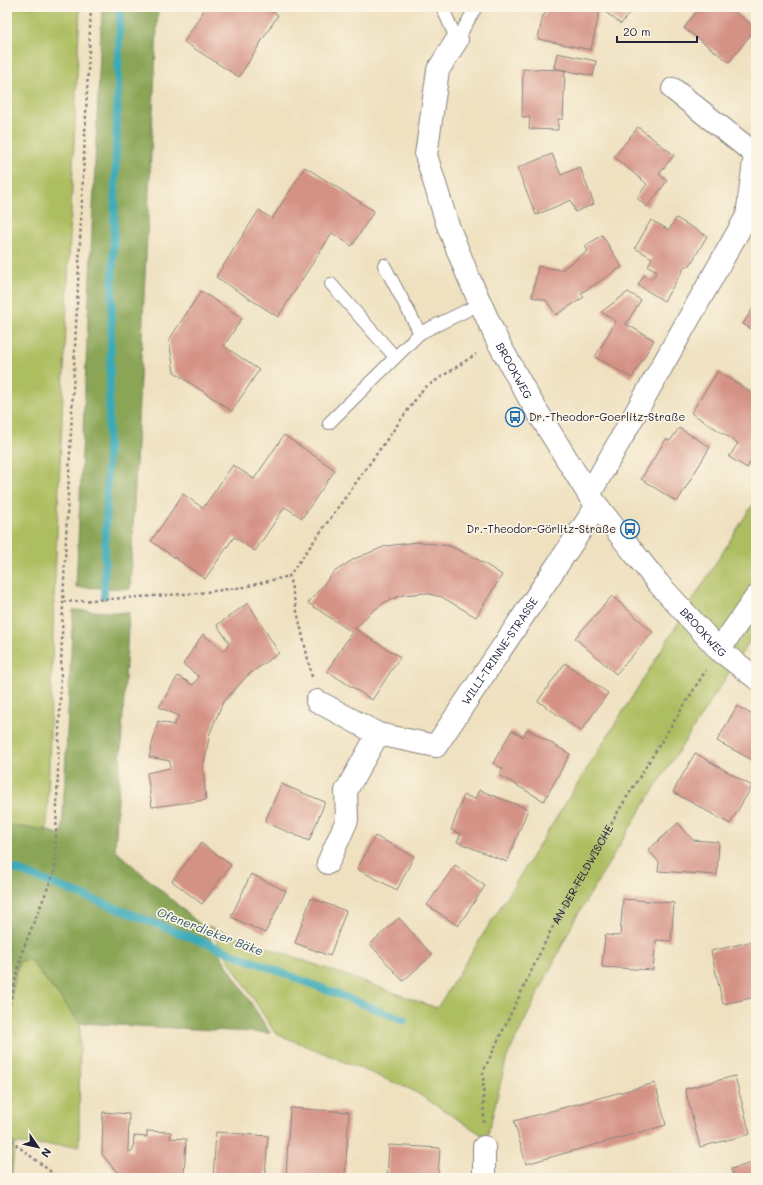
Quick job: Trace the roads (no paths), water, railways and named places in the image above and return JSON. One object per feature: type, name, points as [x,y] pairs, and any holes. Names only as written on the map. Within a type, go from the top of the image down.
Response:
[{"type":"street","name":"BROOKWEG","points":[[457,40],[438,70],[426,155],[447,223],[496,340],[529,398],[593,500],[658,583],[719,650],[756,678]]},
{"type":"street","points":[[593,500],[747,216],[755,154],[673,89]]},
{"type":"street","name":"WILLI-TRINNE-STRASSE","points":[[317,701],[378,734],[436,746],[593,500]]},
{"type":"street","points":[[719,650],[756,597]]},
{"type":"street","points":[[328,863],[347,820],[346,791],[378,734]]},
{"type":"street","points":[[484,1147],[484,1178]]},
{"type":"lane","points":[[442,7],[457,40]]},
{"type":"lane","name":"BROOKWEG","points":[[457,40],[476,7]]},
{"type":"lane","points":[[384,265],[420,334]]},
{"type":"lane","points":[[331,284],[395,357]]},
{"type":"lane","points":[[329,423],[420,334],[480,304]]},
{"type":"waterway","points":[[104,596],[120,7]]},
{"type":"waterway","name":"Ofenerdieker Bäke","points":[[7,866],[404,1020]]},
{"type":"place","name":"Dr.-Theodor-Goerlitz-Straße","points":[[515,417]]},
{"type":"place","name":"Dr.-Theodor-Görlitz-Straße","points":[[630,529]]}]
